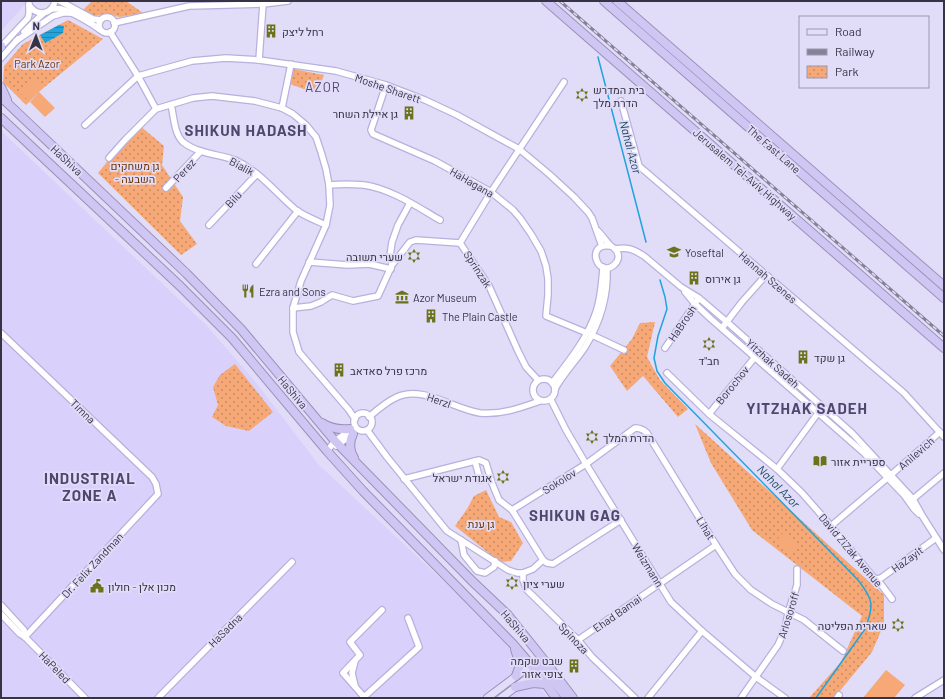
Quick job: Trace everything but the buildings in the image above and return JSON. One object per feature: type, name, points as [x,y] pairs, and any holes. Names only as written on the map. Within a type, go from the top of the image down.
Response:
[{"type":"highway","name":"Jerusalem Tel-Aviv Highway","points":[[546,1],[944,348]]},
{"type":"highway","name":"The Fast Lane","points":[[604,1],[944,298]]},
{"type":"highway","points":[[617,1],[944,286]]},
{"type":"highway","points":[[1,87],[12,107]]},
{"type":"highway","name":"HaShiva","points":[[1,97],[192,278],[241,329],[337,443],[472,581],[508,615],[538,666],[545,684],[556,698]]},
{"type":"highway","name":"HaShiva","points":[[1,118],[180,286],[232,338],[327,451],[363,491],[513,644],[573,698]]},
{"type":"highway","points":[[314,417],[330,428],[339,430],[354,428],[350,441],[350,450],[364,471]]},
{"type":"highway","points":[[513,644],[520,665],[516,676]]},
{"type":"highway","points":[[538,666],[567,698]]},
{"type":"highway","points":[[515,687],[533,683],[545,684]]},
{"type":"main road","points":[[487,698],[516,676],[538,666]]},
{"type":"main road","points":[[501,698],[538,666]]},
{"type":"street","points":[[51,9],[54,6],[55,1]]},
{"type":"street","points":[[60,1],[93,20],[108,18],[114,22],[189,6],[244,3],[263,4],[288,1]]},
{"type":"street","points":[[29,3],[32,9],[36,12],[44,13]]},
{"type":"street","points":[[1,47],[28,18],[29,3]]},
{"type":"street","points":[[259,60],[263,4]]},
{"type":"street","points":[[1,58],[36,20],[51,9],[58,8],[72,13],[96,26],[105,33],[110,32],[114,28],[114,22]]},
{"type":"street","points":[[16,41],[53,16],[63,13],[72,13]]},
{"type":"street","points":[[100,30],[99,25],[101,20]]},
{"type":"street","points":[[110,32],[138,76],[156,109]]},
{"type":"street","name":"Moshe Sharett","points":[[85,125],[138,76],[192,61],[226,58],[259,60],[336,71],[386,85],[425,100],[457,115],[519,149],[574,196],[588,212],[596,227],[602,246]]},
{"type":"street","points":[[282,108],[291,64]]},
{"type":"street","name":"Sprinzak","points":[[538,380],[526,367],[490,286],[460,243],[491,192],[564,82]]},
{"type":"street","name":"HaHagana","points":[[386,85],[370,130],[373,134],[434,161],[491,192],[504,202],[520,218],[541,251],[546,266],[548,279],[546,316],[624,350]]},
{"type":"street","points":[[109,158],[124,140],[156,109],[193,98],[212,96],[255,101],[282,108],[293,114],[306,125],[316,137],[325,163],[329,185],[330,205],[326,225],[301,281],[292,308],[293,332],[299,352],[349,410],[354,413],[365,414],[369,417],[371,424],[367,430],[362,431],[354,428]]},
{"type":"street","name":"Hannah Szenes","points":[[620,101],[639,166],[904,393],[944,437]]},
{"type":"street","name":"Bialik","points":[[171,105],[177,133],[182,141],[201,151],[234,160],[248,167],[298,211],[326,225]]},
{"type":"street","name":"Perez","points":[[166,188],[201,151]]},
{"type":"street","name":"Bilu","points":[[209,225],[257,174]]},
{"type":"street","points":[[329,185],[364,185],[377,188],[410,203],[440,220]]},
{"type":"street","points":[[392,267],[390,256],[392,242],[398,225],[410,203]]},
{"type":"street","points":[[256,264],[298,211]]},
{"type":"street","name":"Moshe Sharett","points":[[596,227],[614,249]]},
{"type":"street","points":[[292,308],[310,306],[321,302],[332,295],[354,301],[378,296],[392,267],[410,242],[416,240],[460,243]]},
{"type":"street","points":[[607,245],[614,249],[617,261],[614,265],[611,267],[605,267],[599,265],[595,258],[597,250],[602,246],[607,245]]},
{"type":"street","name":"Yitzhak Sadeh","points":[[614,249],[630,249],[644,256],[681,287],[699,298],[852,433],[889,476],[914,509],[923,517]]},
{"type":"street","points":[[309,262],[348,265],[369,264],[392,267]]},
{"type":"street","points":[[555,389],[552,383],[546,379],[538,380],[532,389],[534,397],[540,401],[544,402],[551,400],[560,381],[585,347],[596,312],[605,267]]},
{"type":"street","points":[[722,328],[742,302],[766,275]]},
{"type":"street","name":"Yitzhak Sadeh","points":[[681,287],[695,304],[864,453],[913,499],[944,550]]},
{"type":"street","name":"HaBrosh","points":[[665,348],[699,298]]},
{"type":"street","name":"Timna","points":[[1,333],[152,477],[156,484],[158,494]]},
{"type":"street","points":[[552,383],[589,334]]},
{"type":"street","name":"Borochov","points":[[709,414],[755,357]]},
{"type":"street","name":"David ZiZak Avenue","points":[[667,373],[709,414],[777,469],[802,493],[874,578],[877,579],[892,599]]},
{"type":"street","name":"Herzl","points":[[369,417],[398,396],[408,394],[424,394],[454,406],[480,413],[498,413],[514,410],[540,401]]},
{"type":"street","name":"Herzl","points":[[514,410],[534,397]]},
{"type":"street","name":"Weizmann","points":[[551,400],[566,430],[586,464],[672,602],[702,631],[756,677],[784,698]]},
{"type":"street","points":[[349,410],[354,428]]},
{"type":"street","points":[[777,469],[818,413]]},
{"type":"street","points":[[327,451],[354,428],[356,417],[361,414]]},
{"type":"street","name":"Lihat","points":[[586,464],[635,428],[644,429],[735,574],[751,590],[772,604],[804,620],[843,651]]},
{"type":"street","points":[[367,430],[446,531],[508,570],[517,573],[523,573],[532,569],[542,560]]},
{"type":"street","name":"Anilevich","points":[[889,476],[940,432]]},
{"type":"street","points":[[404,479],[479,460],[486,463],[499,500],[512,510],[542,560],[547,563],[554,564],[621,520]]},
{"type":"street","points":[[475,461],[480,480]]},
{"type":"street","name":"Sokolov","points":[[512,510],[586,464]]},
{"type":"street","points":[[913,499],[944,472]]},
{"type":"street","points":[[831,526],[889,476]]},
{"type":"street","name":"Dr. Felix Zandman","points":[[25,636],[158,494]]},
{"type":"street","name":"HaZayit","points":[[877,579],[881,578],[936,538]]},
{"type":"street","points":[[461,540],[464,555],[477,571],[485,573],[494,567],[495,561]]},
{"type":"street","name":"Ehad Bamai","points":[[578,640],[716,545]]},
{"type":"street","name":"HaSadna","points":[[158,698],[292,562]]},
{"type":"street","name":"Arlosoroff","points":[[741,698],[778,644],[785,629],[788,612],[797,585],[798,569]]},
{"type":"street","name":"Spinoza","points":[[523,573],[523,580],[527,590],[578,640],[592,657],[635,698]]},
{"type":"street","name":"HaPeled","points":[[1,605],[24,630],[25,636]]},
{"type":"street","points":[[382,610],[350,642],[360,655],[343,673],[364,698],[419,647],[408,618]]},
{"type":"street","name":"HaPeled","points":[[1,614],[20,634],[25,636],[78,695],[85,698]]},
{"type":"street","points":[[648,698],[702,631]]},
{"type":"street","points":[[915,698],[944,680]]},
{"type":"shaded area","points":[[1,1],[28,1],[1,31]]},
{"type":"shaded area","points":[[1,131],[206,325],[254,380],[319,465],[500,634],[548,698],[1,698]]},
{"type":"green space","points":[[92,1],[126,1],[143,13],[120,17],[106,14],[94,16],[83,10]]},
{"type":"green space","name":"Park Azor","points":[[68,20],[103,39],[41,90],[26,105],[3,82],[4,66],[23,44]]},
{"type":"green space","points":[[293,69],[324,75],[317,94],[290,84]]},
{"type":"green space","points":[[34,76],[43,84],[28,100],[19,92]]},
{"type":"green space","points":[[39,92],[55,108],[45,117],[30,102]]},
{"type":"green space","name":"גן משחקים - השבעה","points":[[139,125],[164,146],[162,165],[183,197],[180,221],[197,244],[181,255],[98,173]]},
{"type":"green space","points":[[655,322],[647,357],[660,380],[688,409],[678,417],[643,376],[627,391],[610,366],[632,339],[640,323]]},
{"type":"green space","points":[[235,364],[273,412],[249,431],[226,426],[212,417],[218,405],[213,387],[220,375]]},
{"type":"green space","points":[[695,424],[884,595],[884,624],[872,652],[834,698],[809,698],[841,662],[862,616],[752,530],[711,463]]},
{"type":"green space","name":"גן ענת","points":[[486,490],[499,517],[511,522],[523,543],[511,561],[500,562],[455,526],[474,496]]},
{"type":"green space","points":[[785,531],[800,545],[792,553],[777,539]]},
{"type":"green space","points":[[886,670],[905,685],[894,698],[863,698]]},
{"type":"water","points":[[59,25],[64,26],[63,33],[45,43],[40,35]]},
{"type":"waterway","name":"Nahal Azor","points":[[598,57],[646,242]]},
{"type":"waterway","name":"Nahal Azor","points":[[660,280],[667,309],[658,336],[654,358],[657,371],[665,383],[858,580],[870,598],[871,609],[865,629],[816,698]]},
{"type":"railway","points":[[560,1],[944,336]]},
{"type":"place","name":"רחל ליצק","points":[[271,31]]},
{"type":"place","name":"בית המדרש הדרת מלך","points":[[582,95]]},
{"type":"place","name":"גן איילת השחר","points":[[409,113]]},
{"type":"place","name":"Yoseftal","points":[[674,252]]},
{"type":"place","name":"שערי תשובה","points":[[414,256]]},
{"type":"place","name":"גן אירוס","points":[[694,278]]},
{"type":"place","name":"Ezra and Sons","points":[[248,291]]},
{"type":"place","name":"Azor Museum","points":[[402,297]]},
{"type":"place","name":"The Plain Castle","points":[[431,316]]},
{"type":"place","name":"חב\"ד","points":[[709,344]]},
{"type":"place","name":"גן שקד","points":[[803,357]]},
{"type":"place","name":"מרכז פרל סאדאב","points":[[339,370]]},
{"type":"place","name":"הדרת המלך","points":[[592,437]]},
{"type":"place","name":"ספריית אזור","points":[[820,461]]},
{"type":"place","name":"אגודת ישראל","points":[[503,477]]},
{"type":"place","name":"שערי ציון","points":[[512,583]]},
{"type":"place","name":"מכון אלן - חולון","points":[[97,586]]},
{"type":"place","name":"שארית הפליטה","points":[[898,625]]},
{"type":"place","name":"שבט שקמה צופי אזור","points":[[574,666]]},
{"type":"district","name":"AZOR","points":[[323,87]]},
{"type":"district","name":"SHIKUN HADASH","points":[[246,130]]},
{"type":"district","name":"YITZHAK SADEH","points":[[807,408]]},
{"type":"district","name":"INDUSTRIAL ZONE A","points":[[90,486]]},
{"type":"district","name":"SHIKUN GAG","points":[[575,515]]}]
